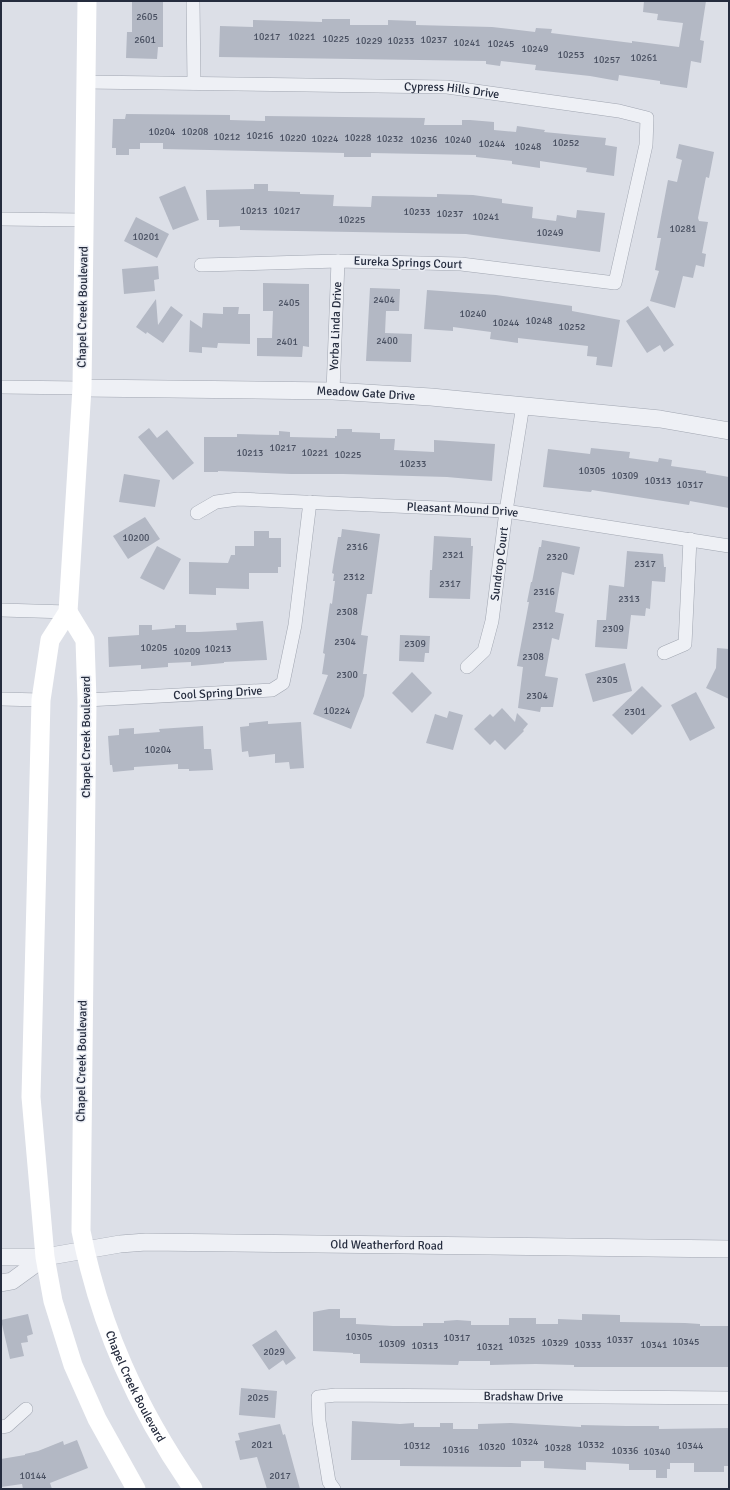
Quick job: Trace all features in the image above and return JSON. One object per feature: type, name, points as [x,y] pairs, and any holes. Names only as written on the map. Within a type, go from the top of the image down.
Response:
[{"type":"main road","name":"Chapel Creek Boulevard","points":[[87,1],[82,388],[68,612],[50,640],[42,700],[31,1097],[45,1257],[53,1301],[73,1365],[97,1419],[136,1489]]},
{"type":"main road","name":"Chapel Creek Boulevard","points":[[68,612],[85,640],[87,700],[80,1170],[81,1230],[105,1322],[124,1369],[166,1448],[192,1489]]},
{"type":"street","points":[[193,1],[194,83]]},
{"type":"street","name":"Cypress Hills Drive","points":[[85,82],[447,87],[619,111],[647,118],[646,145],[615,283]]},
{"type":"street","points":[[1,219],[84,220]]},
{"type":"street","name":"Eureka Springs Court","points":[[201,264],[338,261],[462,264],[615,283]]},
{"type":"street","name":"Yorba Linda Drive","points":[[333,391],[338,261]]},
{"type":"street","name":"Meadow Gate Drive","points":[[1,387],[333,391],[523,405],[660,419],[729,431]]},
{"type":"street","name":"Sundrop Court","points":[[467,667],[484,651],[492,620],[506,511],[523,405]]},
{"type":"street","name":"Pleasant Mound Drive","points":[[197,513],[216,502],[238,499],[506,511],[729,546]]},
{"type":"street","name":"Cool Spring Drive","points":[[87,700],[272,690],[280,687],[283,683],[295,625],[310,502]]},
{"type":"street","points":[[664,653],[685,644],[690,539]]},
{"type":"street","points":[[1,610],[68,612]]},
{"type":"street","points":[[1,699],[42,700]]},
{"type":"street","name":"Old Weatherford Road","points":[[1,1257],[45,1257],[120,1244],[146,1242],[729,1250]]},
{"type":"street","points":[[1,1283],[12,1281],[45,1257]]},
{"type":"street","name":"Bradshaw Drive","points":[[334,1489],[330,1482],[319,1421],[318,1397],[336,1395],[729,1398]]},
{"type":"street","points":[[1,1427],[7,1426],[26,1408]]},
{"type":"building","points":[[132,1],[163,1],[163,47],[158,47],[157,59],[126,58],[127,32],[132,32]]},
{"type":"building","points":[[644,1],[706,1],[700,40],[704,41],[701,63],[691,61],[687,88],[660,84],[660,81],[619,75],[618,81],[590,76],[535,70],[536,65],[501,61],[500,66],[486,64],[486,61],[219,57],[220,26],[253,27],[253,20],[322,22],[322,19],[350,19],[350,25],[388,25],[388,20],[416,21],[416,25],[492,27],[535,32],[536,28],[552,29],[551,33],[679,47],[683,23],[657,20],[658,14],[643,12]]},
{"type":"building","points":[[126,114],[230,115],[230,120],[265,121],[265,116],[425,118],[424,125],[462,125],[462,120],[470,120],[494,122],[494,130],[516,132],[517,126],[545,130],[544,132],[606,138],[605,145],[617,147],[614,176],[586,172],[587,168],[540,161],[540,168],[512,164],[512,161],[476,157],[476,155],[371,153],[371,157],[344,157],[344,153],[163,149],[163,143],[140,143],[140,149],[129,149],[129,155],[116,155],[116,148],[112,148],[113,119],[125,119]]},
{"type":"building","points":[[679,144],[714,152],[709,178],[706,177],[698,218],[699,221],[708,222],[702,253],[706,254],[704,267],[696,265],[693,278],[683,276],[675,308],[650,301],[659,271],[655,270],[661,238],[657,238],[668,180],[677,182],[682,160],[676,158]]},
{"type":"building","points":[[254,184],[268,184],[268,191],[334,195],[333,206],[371,207],[372,196],[437,197],[437,194],[473,195],[502,199],[502,203],[533,207],[532,218],[556,221],[557,215],[576,218],[577,210],[605,213],[600,252],[466,234],[240,230],[240,226],[219,227],[219,220],[207,220],[206,190],[254,189]]},
{"type":"building","points":[[185,186],[199,220],[173,230],[159,197]]},
{"type":"building","points":[[136,217],[169,234],[157,258],[124,241]]},
{"type":"building","points":[[158,266],[159,279],[154,280],[155,291],[124,294],[122,269]]},
{"type":"building","points":[[263,283],[309,284],[309,347],[303,346],[302,357],[257,356],[257,338],[272,338],[273,311],[263,311]]},
{"type":"building","points":[[370,288],[400,289],[399,311],[386,311],[385,333],[412,334],[411,362],[366,361]]},
{"type":"building","points":[[427,290],[496,295],[572,306],[572,311],[620,320],[612,367],[596,365],[597,357],[587,356],[588,346],[518,338],[518,343],[490,339],[491,332],[453,327],[453,331],[424,329]]},
{"type":"building","points":[[156,299],[158,325],[171,306],[183,315],[163,343],[147,332],[146,334],[136,327]]},
{"type":"building","points":[[648,306],[674,345],[664,352],[660,345],[647,353],[626,321]]},
{"type":"building","points":[[223,307],[239,307],[238,314],[250,314],[250,344],[218,343],[217,348],[202,347],[202,353],[189,352],[190,320],[202,328],[203,313],[223,314]]},
{"type":"building","points":[[149,428],[157,438],[167,430],[194,463],[173,480],[138,437]]},
{"type":"building","points":[[337,429],[352,429],[352,432],[380,433],[380,439],[395,439],[394,450],[434,452],[434,440],[495,444],[492,481],[447,477],[218,471],[204,472],[204,437],[237,437],[237,434],[279,435],[279,431],[290,432],[290,437],[335,438],[335,436],[337,436]]},
{"type":"building","points":[[591,448],[630,452],[629,458],[658,462],[659,458],[672,460],[671,466],[706,471],[706,473],[729,477],[729,508],[690,501],[689,505],[592,490],[591,492],[543,487],[548,449],[590,454]]},
{"type":"building","points":[[124,474],[160,480],[155,507],[119,502]]},
{"type":"building","points":[[145,517],[160,539],[128,559],[113,536]]},
{"type":"building","points":[[342,529],[380,534],[372,594],[367,594],[361,635],[368,636],[363,674],[367,674],[364,696],[351,729],[313,714],[328,675],[322,674],[325,654],[323,653],[330,603],[332,604],[335,581],[333,581],[334,574],[332,573],[338,537],[341,537]]},
{"type":"building","points":[[254,531],[269,531],[269,538],[281,538],[281,567],[278,567],[278,573],[249,573],[249,589],[216,588],[216,595],[189,594],[189,562],[228,563],[231,555],[235,555],[235,546],[254,546]]},
{"type":"building","points":[[434,536],[471,538],[471,546],[473,546],[470,599],[429,598],[430,570],[432,570]]},
{"type":"building","points":[[542,540],[580,547],[574,575],[562,572],[555,612],[564,614],[559,640],[552,638],[545,676],[558,678],[553,707],[541,707],[540,712],[518,708],[523,667],[517,666],[529,602],[527,602],[539,547],[541,547]]},
{"type":"building","points":[[157,546],[181,559],[164,590],[140,578]]},
{"type":"building","points":[[627,551],[663,554],[664,567],[666,567],[665,582],[652,581],[650,609],[646,608],[645,616],[631,615],[627,649],[595,647],[597,620],[606,620],[609,585],[624,587]]},
{"type":"building","points":[[263,621],[267,660],[224,662],[191,666],[191,662],[168,663],[168,667],[141,669],[141,665],[109,667],[108,637],[139,635],[139,625],[152,625],[152,630],[175,628],[175,625],[186,625],[186,632],[199,632],[237,630],[236,623]]},
{"type":"building","points":[[400,635],[430,636],[429,653],[425,653],[424,662],[399,661]]},
{"type":"building","points":[[717,648],[729,649],[729,699],[706,688],[716,668]]},
{"type":"building","points":[[625,663],[632,691],[593,702],[585,674]]},
{"type":"building","points":[[412,672],[432,693],[412,713],[392,693]]},
{"type":"building","points":[[642,686],[662,706],[632,735],[612,715]]},
{"type":"building","points":[[696,692],[715,728],[690,741],[671,705]]},
{"type":"building","points":[[502,708],[515,722],[517,713],[528,724],[523,730],[524,731],[505,750],[495,740],[490,745],[474,729],[490,714],[493,717]]},
{"type":"building","points":[[449,711],[463,715],[453,750],[426,743],[435,714],[447,718]]},
{"type":"building","points":[[268,721],[268,724],[301,722],[304,768],[290,769],[289,762],[275,763],[275,754],[249,757],[248,751],[242,752],[240,727],[249,726],[249,723]]},
{"type":"building","points":[[203,726],[204,749],[211,749],[213,770],[189,771],[189,769],[178,769],[178,764],[134,767],[134,770],[113,772],[112,765],[110,765],[108,736],[119,735],[119,729],[134,728],[134,734],[160,732],[159,729]]},
{"type":"building","points":[[329,1309],[340,1309],[340,1318],[356,1318],[356,1324],[393,1326],[423,1326],[423,1323],[444,1323],[444,1321],[457,1320],[471,1321],[471,1325],[509,1325],[509,1318],[536,1318],[536,1324],[558,1324],[558,1319],[582,1320],[582,1314],[620,1315],[620,1322],[685,1323],[700,1324],[700,1326],[729,1326],[729,1367],[574,1367],[574,1365],[536,1364],[490,1365],[490,1361],[459,1361],[458,1365],[360,1363],[360,1354],[313,1351],[313,1312]]},
{"type":"building","points":[[28,1314],[33,1334],[27,1336],[28,1342],[21,1343],[24,1356],[10,1359],[1,1320]]},
{"type":"building","points":[[276,1330],[296,1358],[286,1365],[283,1360],[269,1370],[252,1345]]},
{"type":"building","points":[[241,1388],[277,1391],[275,1418],[239,1415]]},
{"type":"building","points":[[352,1421],[400,1424],[414,1423],[414,1427],[440,1427],[440,1423],[453,1423],[453,1429],[478,1429],[478,1424],[511,1423],[581,1427],[581,1425],[659,1426],[659,1429],[729,1428],[729,1466],[724,1466],[724,1472],[694,1472],[694,1463],[670,1463],[670,1469],[667,1469],[667,1478],[656,1478],[656,1470],[629,1470],[629,1464],[611,1463],[586,1462],[586,1470],[544,1468],[544,1461],[521,1461],[521,1467],[400,1466],[400,1460],[351,1460]]},
{"type":"building","points":[[280,1424],[283,1435],[285,1434],[300,1489],[267,1489],[257,1457],[240,1460],[235,1441],[240,1440],[238,1433]]},
{"type":"building","points":[[77,1440],[88,1468],[50,1483],[52,1489],[23,1489],[22,1484],[1,1487],[1,1459],[25,1455],[63,1441],[64,1445]]}]
